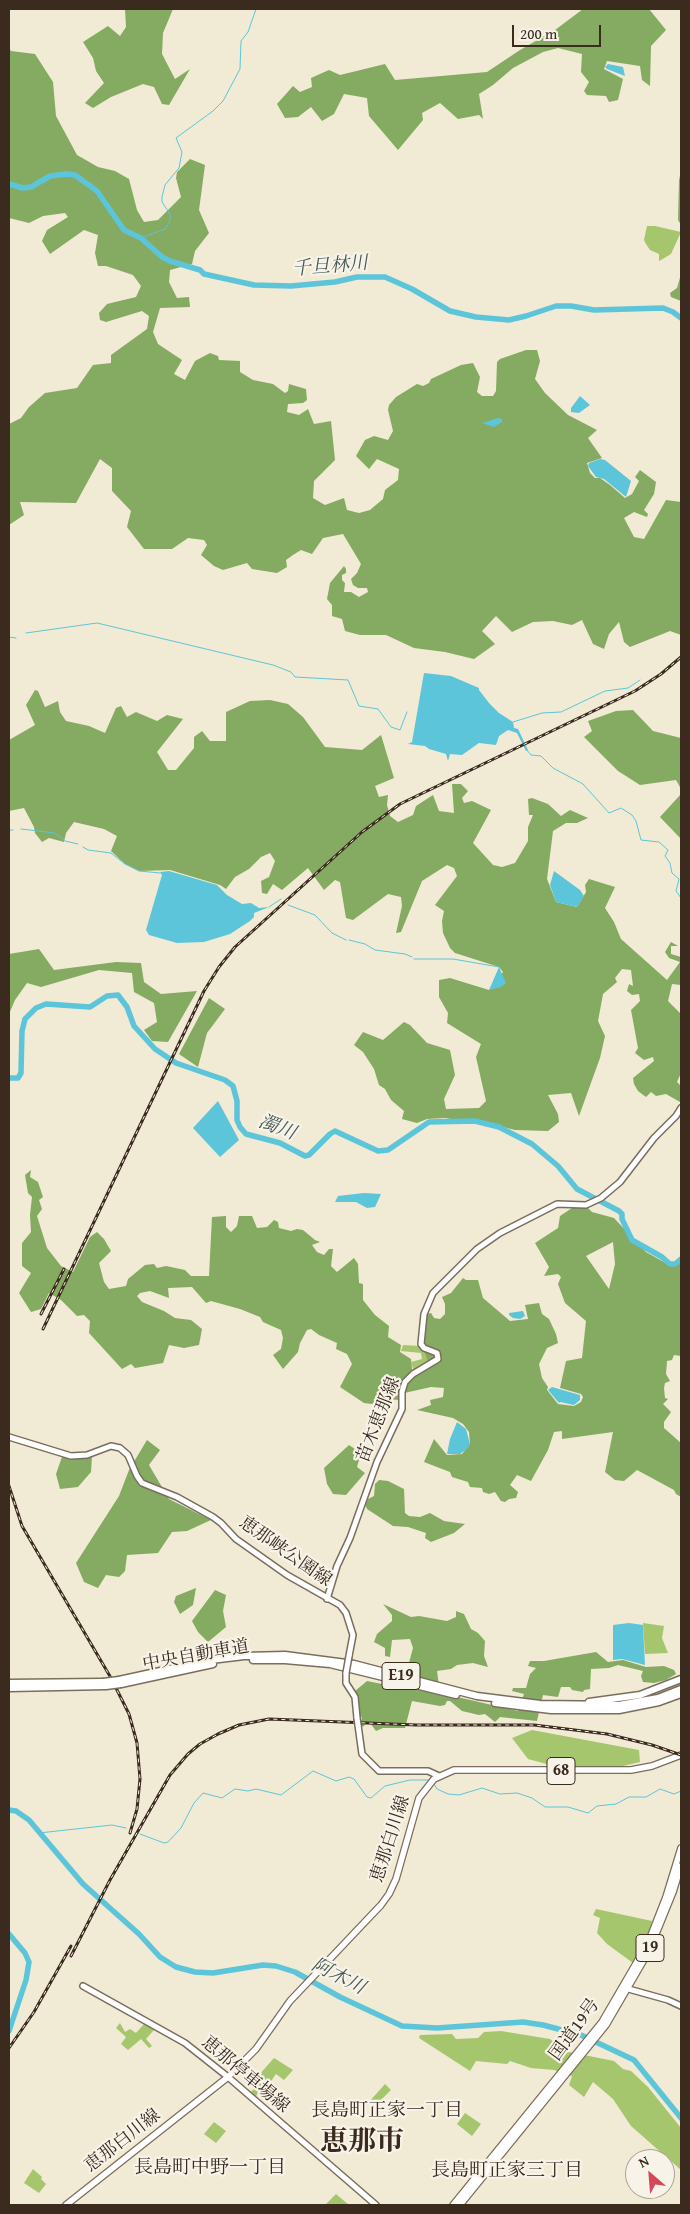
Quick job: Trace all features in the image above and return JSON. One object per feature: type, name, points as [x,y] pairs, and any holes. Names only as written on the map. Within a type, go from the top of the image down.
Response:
[{"type":"highway","name":"中央自動車道","points":[[120,1682],[211,1660],[244,1656],[285,1655],[354,1664],[491,1698],[556,1706],[619,1705],[658,1698],[681,1689]]},
{"type":"highway","name":"中央自動車道","points":[[9,1688],[104,1684],[228,1662],[277,1659],[330,1664],[475,1700],[551,1710],[619,1710],[659,1702],[681,1694]]},
{"type":"highway","points":[[556,1706],[640,1695],[681,1679]]},
{"type":"highway","name":"中央自動車道","points":[[9,1683],[104,1684]]},
{"type":"main road","name":"苗木恵那線","points":[[327,1599],[337,1566],[350,1538],[377,1462],[400,1413],[405,1382],[413,1374],[438,1359],[437,1353],[424,1348],[421,1344],[424,1314],[433,1293],[477,1249],[500,1233],[557,1204],[586,1205],[602,1198],[620,1182],[654,1138],[676,1116],[681,1108]]},
{"type":"main road","name":"恵那峡公園線","points":[[9,1437],[71,1456],[87,1455],[111,1446],[120,1448],[128,1455],[136,1476],[142,1484],[177,1497],[221,1522],[232,1536],[287,1575],[340,1605],[348,1618],[354,1640],[346,1673],[346,1682],[355,1697],[362,1754],[379,1771],[428,1771],[434,1779]]},
{"type":"main road","name":"68","points":[[434,1779],[454,1770],[626,1770],[652,1766],[681,1754]]},
{"type":"main road","name":"恵那白川線","points":[[66,2205],[228,2077],[256,2048],[290,2001],[390,1894],[419,1798],[434,1779]]},
{"type":"main road","name":"国道19号","points":[[626,1988],[648,1943],[669,1888],[681,1848]]},
{"type":"main road","name":"国道19号","points":[[460,2205],[604,2023],[658,1931],[681,1866]]},
{"type":"main road","name":"恵那停車場線","points":[[83,1986],[185,2043],[228,2077],[376,2205]]},
{"type":"main road","points":[[626,1988],[668,2000],[681,2006]]},
{"type":"main road","name":"国道19号","points":[[453,2205],[562,2077]]},
{"type":"green space","points":[[125,9],[173,9],[163,33],[162,54],[175,79],[190,69],[169,105],[162,104],[154,87],[143,84],[111,97],[93,108],[85,103],[104,83],[96,71],[93,58],[83,42],[108,26],[120,36],[126,27]]},
{"type":"green space","points":[[583,9],[649,9],[666,30],[651,46],[650,86],[642,80],[640,66],[607,61],[604,69],[623,79],[618,100],[609,102],[606,96],[587,95],[584,91],[589,82],[581,72],[582,54],[558,48],[543,52],[513,68],[479,94],[483,119],[479,115],[458,119],[440,103],[422,113],[423,120],[398,150],[369,116],[367,98],[344,94],[334,114],[322,121],[311,107],[298,117],[285,118],[277,104],[293,86],[300,92],[312,87],[311,78],[329,70],[340,75],[385,64],[395,80],[487,72],[555,30]]},
{"type":"green space","points":[[9,48],[11,51],[35,54],[53,82],[56,116],[77,155],[98,167],[115,171],[129,179],[137,210],[144,222],[158,220],[181,197],[176,178],[177,172],[190,159],[205,165],[199,210],[209,233],[195,251],[192,264],[170,270],[169,282],[177,298],[189,297],[190,307],[160,308],[153,332],[158,344],[182,360],[174,374],[185,380],[195,361],[210,353],[218,356],[219,360],[240,361],[240,372],[253,380],[273,384],[285,393],[288,391],[289,384],[306,389],[307,400],[303,403],[288,404],[287,412],[299,415],[308,409],[314,424],[331,421],[335,460],[314,481],[313,498],[325,505],[344,498],[347,510],[359,513],[370,510],[383,499],[385,490],[398,480],[399,469],[377,459],[369,469],[356,456],[365,440],[374,436],[388,440],[393,431],[388,410],[389,405],[396,397],[417,384],[423,386],[429,383],[431,379],[461,365],[473,363],[480,377],[477,392],[482,396],[493,396],[496,391],[497,362],[500,359],[526,350],[537,350],[540,361],[535,379],[545,393],[568,415],[597,430],[588,438],[602,458],[587,463],[590,473],[595,478],[600,478],[610,485],[625,498],[632,494],[639,481],[635,477],[640,470],[656,482],[654,494],[644,510],[648,514],[647,517],[634,512],[624,518],[634,537],[644,539],[666,500],[681,502],[681,635],[670,631],[630,647],[624,642],[619,622],[609,634],[604,649],[593,644],[582,620],[572,625],[553,621],[533,622],[512,632],[496,616],[482,631],[495,644],[474,659],[445,652],[414,648],[386,635],[360,635],[345,631],[342,619],[332,616],[332,605],[327,599],[330,583],[344,566],[346,573],[342,575],[342,580],[345,583],[344,592],[351,592],[359,597],[368,592],[367,588],[358,588],[353,585],[351,579],[357,573],[361,564],[343,534],[323,538],[312,554],[301,550],[286,560],[287,567],[277,573],[252,569],[247,563],[223,570],[214,566],[201,555],[207,545],[204,540],[188,538],[172,549],[144,549],[127,527],[131,511],[112,491],[112,468],[100,459],[76,503],[20,502],[24,515],[9,525],[9,424],[21,418],[29,407],[45,393],[77,388],[93,365],[111,363],[111,355],[147,329],[149,316],[142,311],[106,322],[100,320],[99,313],[107,304],[136,297],[141,286],[133,275],[106,266],[98,266],[95,253],[98,235],[84,230],[50,254],[42,241],[47,230],[68,217],[65,213],[43,216],[29,223],[9,218]]},
{"type":"green space","points":[[681,171],[681,225],[678,220]]},
{"type":"green space","points":[[647,226],[681,232],[671,254],[659,261],[659,254],[650,250],[644,240]]},
{"type":"green space","points":[[681,274],[681,301],[671,297],[670,293],[677,288]]},
{"type":"green space","points":[[35,690],[38,691],[45,707],[58,701],[60,712],[66,721],[89,726],[105,733],[116,708],[121,706],[127,717],[136,712],[157,721],[167,715],[183,719],[157,752],[168,770],[176,770],[194,748],[194,737],[202,731],[210,741],[226,741],[226,712],[250,701],[270,700],[288,704],[303,717],[325,747],[362,750],[381,735],[394,778],[375,786],[379,797],[388,795],[387,805],[390,816],[398,822],[413,815],[416,806],[433,795],[439,811],[454,813],[452,784],[461,784],[468,791],[462,798],[464,803],[472,801],[491,810],[473,843],[493,865],[502,867],[515,863],[528,841],[528,827],[533,815],[529,815],[528,799],[532,798],[548,804],[561,816],[570,810],[588,818],[577,823],[566,823],[553,831],[547,879],[556,902],[577,907],[586,892],[585,885],[589,879],[615,887],[605,908],[614,922],[621,939],[667,980],[680,962],[669,958],[665,952],[671,942],[678,946],[671,946],[671,954],[681,957],[681,985],[672,984],[668,1001],[681,1014],[681,1073],[677,1082],[681,1086],[680,1102],[666,1094],[656,1096],[651,1092],[646,1097],[638,1091],[634,1084],[633,1078],[654,1061],[653,1057],[644,1060],[635,1053],[638,1048],[631,1010],[640,1001],[639,994],[632,995],[627,991],[629,984],[633,986],[631,970],[622,969],[615,978],[617,982],[603,994],[598,1021],[605,1036],[600,1058],[579,1116],[571,1093],[548,1095],[558,1114],[559,1122],[548,1131],[515,1130],[472,1119],[469,1122],[445,1118],[427,1119],[417,1123],[402,1119],[404,1111],[391,1100],[385,1089],[379,1085],[374,1069],[363,1052],[354,1045],[363,1032],[383,1040],[404,1022],[410,1025],[427,1043],[450,1050],[455,1075],[444,1099],[446,1109],[479,1108],[486,1101],[476,1057],[481,1044],[447,1023],[448,1013],[439,997],[439,980],[450,978],[489,990],[503,972],[499,967],[455,953],[450,948],[443,933],[442,921],[444,911],[435,905],[457,876],[454,868],[447,865],[422,881],[401,932],[396,933],[402,906],[401,897],[388,894],[353,920],[346,918],[340,882],[335,880],[324,890],[308,868],[282,890],[273,884],[267,894],[262,893],[261,881],[269,877],[275,861],[270,853],[261,857],[249,869],[235,877],[226,889],[220,885],[170,870],[139,871],[125,864],[111,851],[117,836],[104,829],[74,822],[66,833],[64,842],[49,838],[42,842],[35,833],[34,827],[24,808],[9,811],[9,740],[35,725],[26,705]]},
{"type":"green space","points":[[633,710],[653,731],[681,738],[681,789],[676,780],[640,785],[618,771],[584,737],[592,731],[588,721],[616,711]]},
{"type":"green space","points":[[681,794],[681,839],[660,817]]},
{"type":"green space","points":[[39,949],[54,970],[116,962],[141,963],[144,982],[161,994],[197,991],[168,1042],[152,1041],[144,1030],[157,1022],[154,1003],[134,992],[132,973],[99,970],[41,987],[27,983],[15,1000],[9,1014],[9,954]]},
{"type":"green space","points":[[209,998],[225,1009],[207,1033],[198,1067],[179,1054]]},
{"type":"green space","points":[[31,1170],[30,1177],[38,1182],[43,1197],[39,1200],[42,1209],[37,1216],[47,1248],[61,1266],[73,1272],[90,1237],[97,1232],[104,1239],[111,1251],[99,1263],[104,1282],[109,1289],[126,1286],[128,1279],[145,1265],[154,1264],[157,1268],[166,1266],[185,1270],[191,1276],[209,1276],[212,1217],[226,1216],[226,1227],[231,1232],[237,1226],[239,1216],[252,1216],[257,1228],[267,1227],[274,1220],[278,1222],[279,1228],[291,1231],[303,1230],[320,1242],[312,1245],[317,1252],[324,1255],[329,1249],[333,1249],[331,1266],[337,1272],[354,1258],[358,1264],[359,1283],[363,1284],[363,1300],[375,1315],[389,1326],[388,1337],[401,1345],[400,1352],[411,1359],[412,1369],[417,1373],[429,1366],[422,1343],[426,1314],[431,1313],[434,1318],[440,1319],[445,1314],[445,1304],[442,1297],[451,1293],[463,1278],[466,1280],[478,1280],[483,1298],[510,1321],[528,1319],[525,1305],[539,1303],[542,1314],[549,1319],[558,1343],[547,1348],[539,1364],[542,1378],[548,1387],[547,1390],[558,1404],[574,1406],[581,1402],[583,1397],[581,1394],[560,1388],[566,1361],[582,1358],[586,1321],[565,1303],[558,1284],[561,1277],[558,1274],[544,1276],[549,1267],[535,1243],[558,1228],[560,1216],[572,1208],[587,1207],[592,1212],[614,1218],[646,1252],[671,1266],[681,1261],[681,1356],[674,1355],[672,1360],[667,1361],[666,1374],[670,1381],[665,1383],[665,1398],[668,1399],[663,1404],[671,1412],[664,1422],[664,1428],[681,1443],[681,1497],[674,1490],[637,1470],[624,1481],[615,1480],[605,1472],[613,1432],[562,1439],[562,1431],[554,1432],[548,1450],[531,1481],[517,1475],[510,1485],[518,1492],[516,1498],[505,1502],[501,1501],[495,1492],[489,1494],[483,1492],[482,1488],[470,1487],[468,1482],[452,1477],[450,1472],[424,1462],[434,1439],[447,1455],[462,1454],[470,1444],[469,1432],[463,1424],[453,1418],[417,1410],[431,1405],[430,1400],[443,1397],[444,1388],[431,1387],[400,1394],[399,1400],[386,1399],[380,1405],[375,1402],[372,1404],[364,1403],[340,1387],[352,1364],[347,1354],[336,1349],[337,1343],[311,1329],[307,1330],[300,1343],[298,1352],[283,1369],[273,1355],[281,1349],[283,1338],[281,1330],[263,1322],[260,1317],[240,1309],[211,1301],[206,1303],[192,1287],[168,1288],[169,1298],[150,1291],[140,1293],[137,1296],[142,1302],[175,1318],[191,1320],[202,1329],[199,1345],[184,1348],[169,1345],[163,1363],[135,1368],[131,1364],[122,1369],[89,1333],[90,1321],[84,1315],[77,1316],[61,1300],[49,1293],[41,1309],[31,1312],[19,1293],[31,1273],[22,1266],[22,1243],[31,1232],[32,1197],[28,1193],[25,1175]],"holes":[[[613,1242],[615,1264],[609,1289],[586,1256]]]},
{"type":"green space","points":[[403,1345],[420,1346],[438,1356],[414,1372],[411,1362],[422,1359],[421,1353],[401,1351]]},
{"type":"green space","points":[[147,1440],[160,1450],[149,1465],[169,1499],[211,1520],[187,1531],[172,1532],[158,1553],[127,1555],[125,1571],[119,1577],[106,1575],[98,1588],[84,1582],[76,1563],[119,1496],[129,1470]]},
{"type":"green space","points":[[349,1445],[361,1453],[357,1467],[365,1473],[346,1495],[333,1494],[327,1484],[324,1468]]},
{"type":"green space","points":[[63,1454],[92,1456],[91,1472],[78,1487],[60,1489],[56,1474]]},
{"type":"green space","points":[[379,1480],[388,1481],[404,1489],[405,1513],[409,1516],[420,1517],[430,1513],[444,1521],[465,1524],[454,1533],[431,1542],[425,1538],[426,1533],[408,1527],[393,1526],[367,1509],[365,1505],[368,1499],[374,1496],[375,1484]]},
{"type":"green space","points":[[196,1588],[193,1605],[180,1614],[174,1602],[176,1596]]},
{"type":"green space","points":[[215,1590],[226,1595],[223,1611],[226,1627],[208,1642],[198,1632],[192,1621]]},
{"type":"green space","points":[[383,1604],[411,1617],[419,1616],[447,1621],[456,1617],[456,1611],[464,1614],[471,1629],[478,1633],[485,1641],[484,1656],[488,1667],[473,1663],[457,1665],[451,1669],[437,1671],[440,1693],[518,1711],[524,1694],[512,1691],[513,1688],[526,1688],[530,1674],[536,1668],[528,1666],[530,1661],[544,1661],[596,1652],[608,1662],[623,1660],[646,1667],[664,1666],[674,1670],[676,1674],[666,1680],[654,1683],[643,1682],[641,1676],[643,1671],[618,1665],[609,1668],[591,1669],[590,1689],[583,1692],[572,1690],[570,1687],[561,1687],[558,1697],[543,1695],[537,1721],[500,1717],[495,1722],[485,1714],[479,1715],[462,1711],[450,1701],[440,1706],[412,1701],[405,1728],[383,1728],[376,1731],[370,1723],[366,1723],[363,1727],[360,1724],[362,1718],[358,1712],[355,1691],[367,1681],[402,1688],[413,1648],[410,1639],[392,1640],[390,1657],[385,1656],[385,1648],[374,1642],[377,1634],[392,1621],[392,1615]]},
{"type":"green space","points":[[643,1623],[664,1626],[662,1638],[668,1653],[645,1654]]},
{"type":"green space","points":[[532,1730],[639,1750],[640,1762],[623,1766],[554,1766],[528,1759],[512,1738]]},
{"type":"green space","points":[[596,1909],[652,1921],[648,1934],[633,1963],[607,1944],[597,1933],[600,1918],[593,1915]]},
{"type":"green space","points":[[120,2023],[125,2032],[130,2029],[136,2033],[144,2024],[154,2030],[146,2039],[152,2046],[149,2048],[141,2039],[128,2050],[121,2044],[126,2037],[116,2028]]},
{"type":"green space","points":[[501,2031],[550,2039],[564,2051],[614,2061],[623,2069],[631,2071],[648,2087],[681,2128],[681,2170],[675,2165],[675,2149],[657,2149],[631,2126],[613,2099],[593,2082],[584,2097],[569,2085],[572,2076],[554,2070],[531,2068],[510,2061],[507,2064],[476,2061],[470,2071],[419,2038],[420,2035],[452,2034],[456,2039],[478,2038],[484,2032]]},
{"type":"green space","points":[[274,2058],[293,2070],[284,2080],[276,2074],[267,2087],[265,2086],[255,2097],[250,2093],[261,2081],[257,2079],[259,2075]]},
{"type":"green space","points":[[385,2084],[391,2090],[374,2107],[369,2102]]},
{"type":"green space","points":[[465,2113],[481,2124],[472,2136],[457,2124]]},
{"type":"green space","points":[[214,2122],[226,2131],[216,2143],[204,2134]]},
{"type":"green space","points":[[33,2169],[42,2177],[41,2179],[46,2184],[39,2193],[24,2183]]},
{"type":"green space","points":[[336,2194],[349,2205],[325,2205]]},
{"type":"water","points":[[608,64],[623,67],[625,76],[607,69],[605,67]]},
{"type":"water","points":[[580,396],[590,405],[579,413],[571,412],[571,408]]},
{"type":"water","points":[[498,418],[502,419],[502,422],[494,427],[482,423]]},
{"type":"water","points":[[600,459],[605,460],[631,481],[626,497],[604,479],[596,477],[588,466],[589,463]]},
{"type":"water","points":[[424,673],[451,676],[479,688],[489,703],[499,713],[513,722],[514,728],[518,729],[528,750],[526,751],[517,733],[508,730],[499,736],[496,745],[479,743],[462,755],[450,754],[448,761],[446,754],[425,746],[408,744],[412,742]]},
{"type":"water","points":[[169,871],[217,885],[227,895],[242,904],[251,903],[259,908],[269,907],[254,913],[254,917],[250,921],[230,934],[204,942],[177,943],[149,935],[146,930],[162,875],[160,872]]},
{"type":"water","points":[[554,871],[580,890],[584,896],[577,907],[556,902],[550,885]]},
{"type":"water","points":[[499,967],[506,983],[501,987],[489,990]]},
{"type":"water","points":[[218,1101],[239,1140],[220,1157],[193,1128]]},
{"type":"water","points":[[364,1193],[381,1194],[375,1207],[367,1208],[356,1202],[335,1202],[338,1196]]},
{"type":"water","points":[[523,1311],[525,1316],[520,1319],[509,1315],[509,1313]]},
{"type":"water","points":[[552,1387],[580,1395],[580,1400],[574,1405],[559,1403],[548,1390]]},
{"type":"water","points":[[457,1422],[466,1429],[470,1444],[460,1454],[447,1454],[450,1439]]},
{"type":"water","points":[[629,1623],[643,1625],[645,1665],[622,1659],[613,1660],[613,1625]]},
{"type":"waterway","points":[[141,238],[165,229],[170,222],[170,214],[162,202],[162,197],[165,185],[179,168],[182,152],[176,138],[213,111],[223,101],[240,69],[241,41],[248,32],[256,9]]},
{"type":"waterway","name":"千旦林川","points":[[9,184],[23,188],[31,187],[50,176],[75,175],[97,191],[124,230],[141,238],[162,257],[200,270],[204,274],[254,285],[291,286],[335,282],[357,277],[385,277],[412,289],[450,311],[476,317],[509,320],[556,306],[571,306],[594,310],[663,308],[681,318]]},
{"type":"waterway","points":[[26,633],[97,623],[273,665],[291,672],[295,677],[348,680],[359,706],[378,709],[391,727],[400,730],[407,712]]},
{"type":"waterway","points":[[9,637],[16,638]]},
{"type":"waterway","points":[[513,722],[542,713],[561,712],[605,691],[628,688],[640,680]]},
{"type":"waterway","points":[[526,749],[531,755],[541,756],[553,768],[583,784],[609,813],[621,808],[632,815],[636,821],[641,840],[659,842],[668,850],[665,856],[670,863],[672,873],[679,879],[676,891],[681,898]]},
{"type":"waterway","points":[[21,829],[55,833],[65,841],[78,844]]},
{"type":"waterway","points":[[83,847],[88,850],[111,853],[125,864],[139,871],[160,873]]},
{"type":"waterway","points":[[269,907],[281,899]]},
{"type":"waterway","points":[[288,905],[315,915],[332,933],[346,940]]},
{"type":"waterway","points":[[349,940],[365,944],[375,950],[405,954],[412,957]]},
{"type":"waterway","points":[[414,959],[453,959],[499,967]]},
{"type":"waterway","name":"濁川","points":[[9,1078],[18,1078],[21,1073],[22,1031],[25,1019],[36,1008],[46,1004],[90,1007],[107,996],[118,995],[127,1007],[134,1026],[155,1049],[176,1063],[225,1080],[233,1086],[237,1101],[237,1120],[246,1134],[280,1143],[305,1156],[309,1155],[335,1131],[378,1151],[388,1150],[429,1122],[475,1121],[499,1127],[532,1144],[558,1166],[577,1189],[619,1211],[622,1214],[622,1219],[632,1240],[662,1257],[670,1264],[675,1264],[681,1259]]},
{"type":"waterway","points":[[140,1834],[164,1843],[168,1842],[181,1828],[194,1803],[203,1793],[222,1798],[235,1789],[248,1791],[256,1789],[281,1795],[313,1771],[336,1781],[349,1777],[354,1779],[367,1797],[371,1798],[385,1786],[410,1780],[430,1780]]},
{"type":"waterway","points":[[433,1782],[437,1789],[448,1794],[459,1795],[482,1788],[500,1794],[517,1793],[532,1798],[545,1807],[568,1807],[588,1813],[597,1806],[616,1804],[629,1797],[646,1797],[660,1789],[674,1794],[681,1791]]},
{"type":"waterway","name":"阿木川","points":[[9,1810],[16,1811],[29,1820],[83,1884],[139,1934],[160,1957],[176,1967],[195,1972],[213,1973],[263,1965],[276,1966],[295,1972],[340,1997],[402,2026],[437,2028],[523,2022],[581,2035],[634,2060],[681,2118]]},
{"type":"waterway","points":[[39,1833],[112,1825],[126,1828]]},
{"type":"waterway","points":[[9,1934],[25,1953],[29,1962],[26,1980],[9,2031]]},
{"type":"railway","points":[[43,1329],[204,991],[219,967],[235,947],[362,832],[400,804],[635,691],[661,674],[681,657]]},
{"type":"railway","points":[[41,1314],[64,1269]]},
{"type":"railway","points":[[9,1486],[22,1526],[111,1678],[129,1714],[137,1743],[140,1779],[137,1809],[130,1833]]},
{"type":"railway","points":[[71,1956],[110,1880],[170,1775],[188,1754],[200,1744],[239,1725],[269,1719],[416,1725],[534,1725],[607,1734],[652,1745],[681,1755]]},
{"type":"railway","points":[[9,2048],[34,2012],[71,1946]]},
{"type":"district","name":"長島町正家一丁目","points":[[387,2111]]},
{"type":"district","name":"恵那市","points":[[362,2143]]},
{"type":"district","name":"長島町中野一丁目","points":[[210,2168]]},
{"type":"district","name":"長島町正家三丁目","points":[[507,2171]]}]
